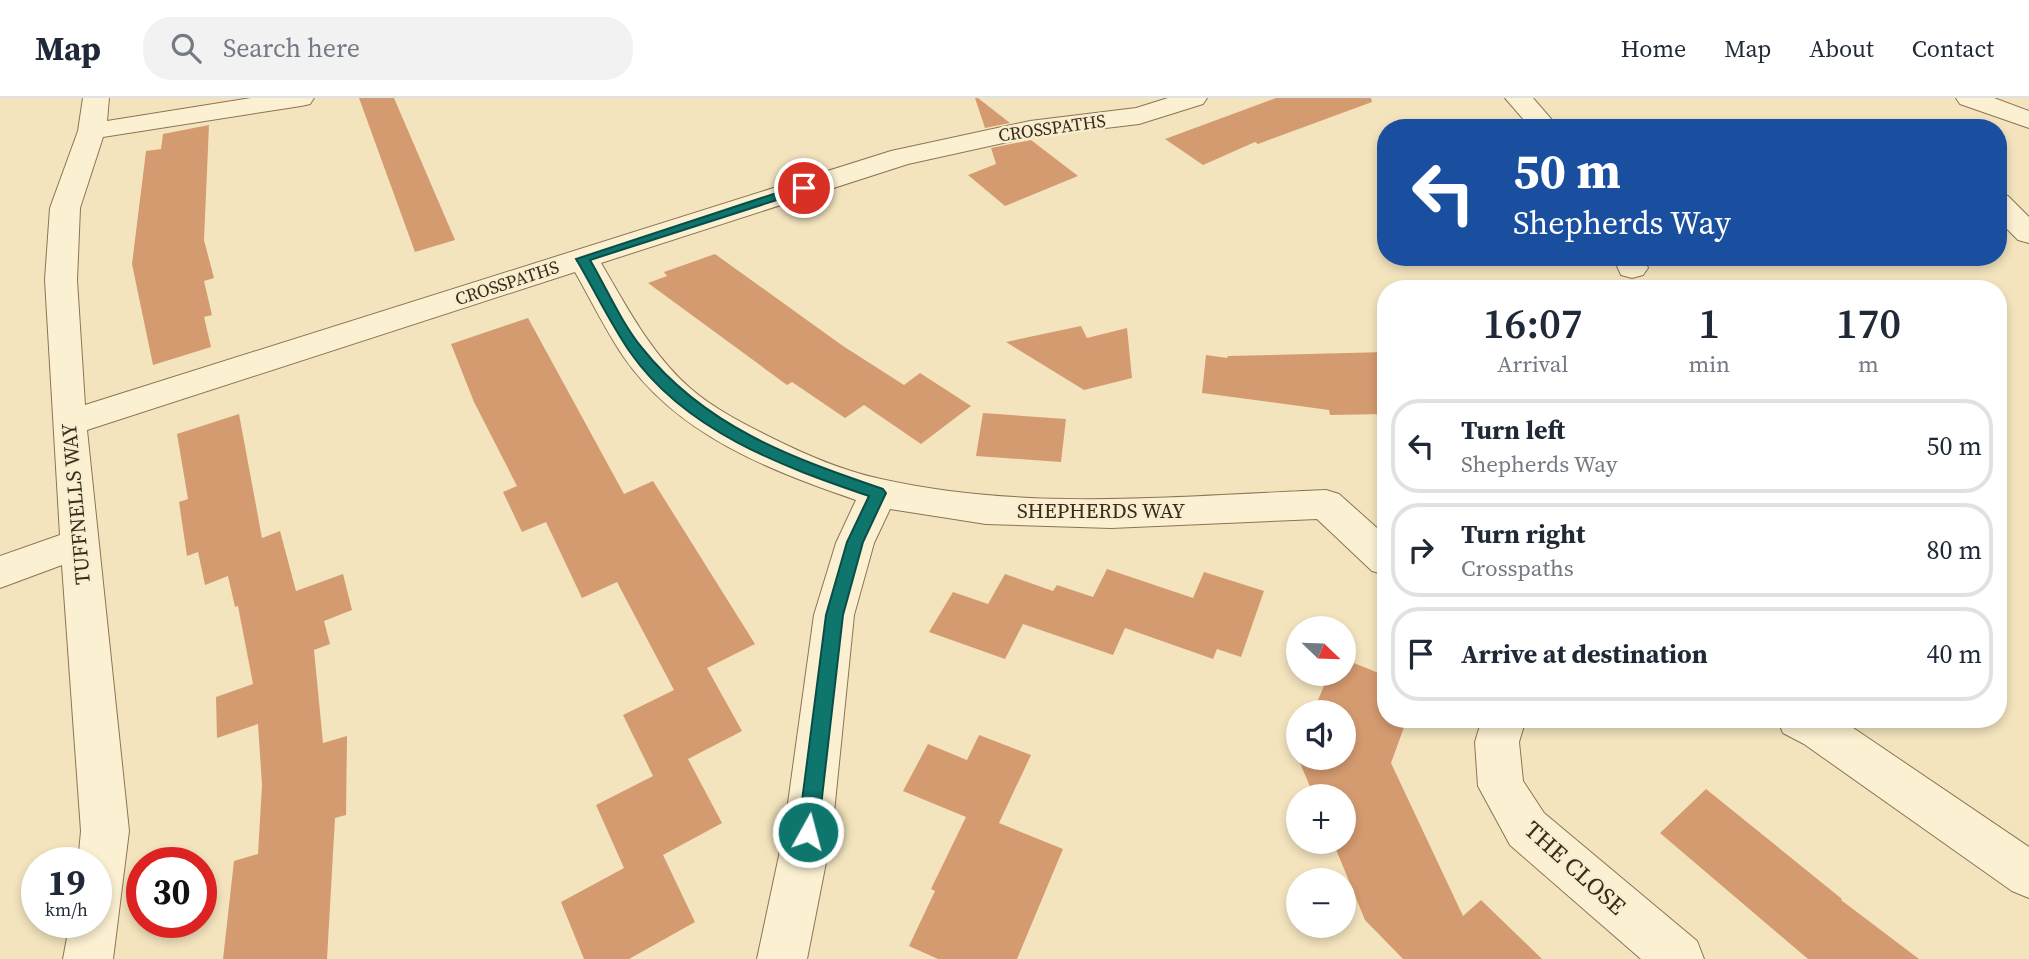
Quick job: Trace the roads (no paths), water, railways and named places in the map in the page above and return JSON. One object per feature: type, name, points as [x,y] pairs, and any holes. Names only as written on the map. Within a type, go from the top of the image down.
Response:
[{"type":"street","points":[[94,115],[301,98]]},
{"type":"street","name":"CROSSPATHS","points":[[69,423],[901,157],[1030,129],[1139,116],[1194,98]]},
{"type":"street","points":[[1518,98],[1538,119]]},
{"type":"street","points":[[1969,98],[1991,119]]},
{"type":"street","name":"TUFFNELLS WAY","points":[[94,115],[65,208],[61,280],[69,423],[105,831],[103,847]]},
{"type":"street","points":[[2007,119],[2029,120]]},
{"type":"street","points":[[2007,211],[2029,234]]},
{"type":"street","name":"SHEPHERDS WAY","points":[[583,259],[636,350],[678,397],[729,432],[795,465],[878,493],[986,510],[1111,514],[1326,504],[1377,552]]},
{"type":"street","points":[[782,959],[808,832],[834,615],[855,542],[878,493]]},
{"type":"street","points":[[0,572],[80,543]]},
{"type":"street","name":"THE CLOSE","points":[[1501,728],[1497,742],[1500,786],[1527,829],[1679,959]]},
{"type":"street","points":[[1815,728],[2029,875]]},
{"type":"street","points":[[88,959],[92,938]]}]
